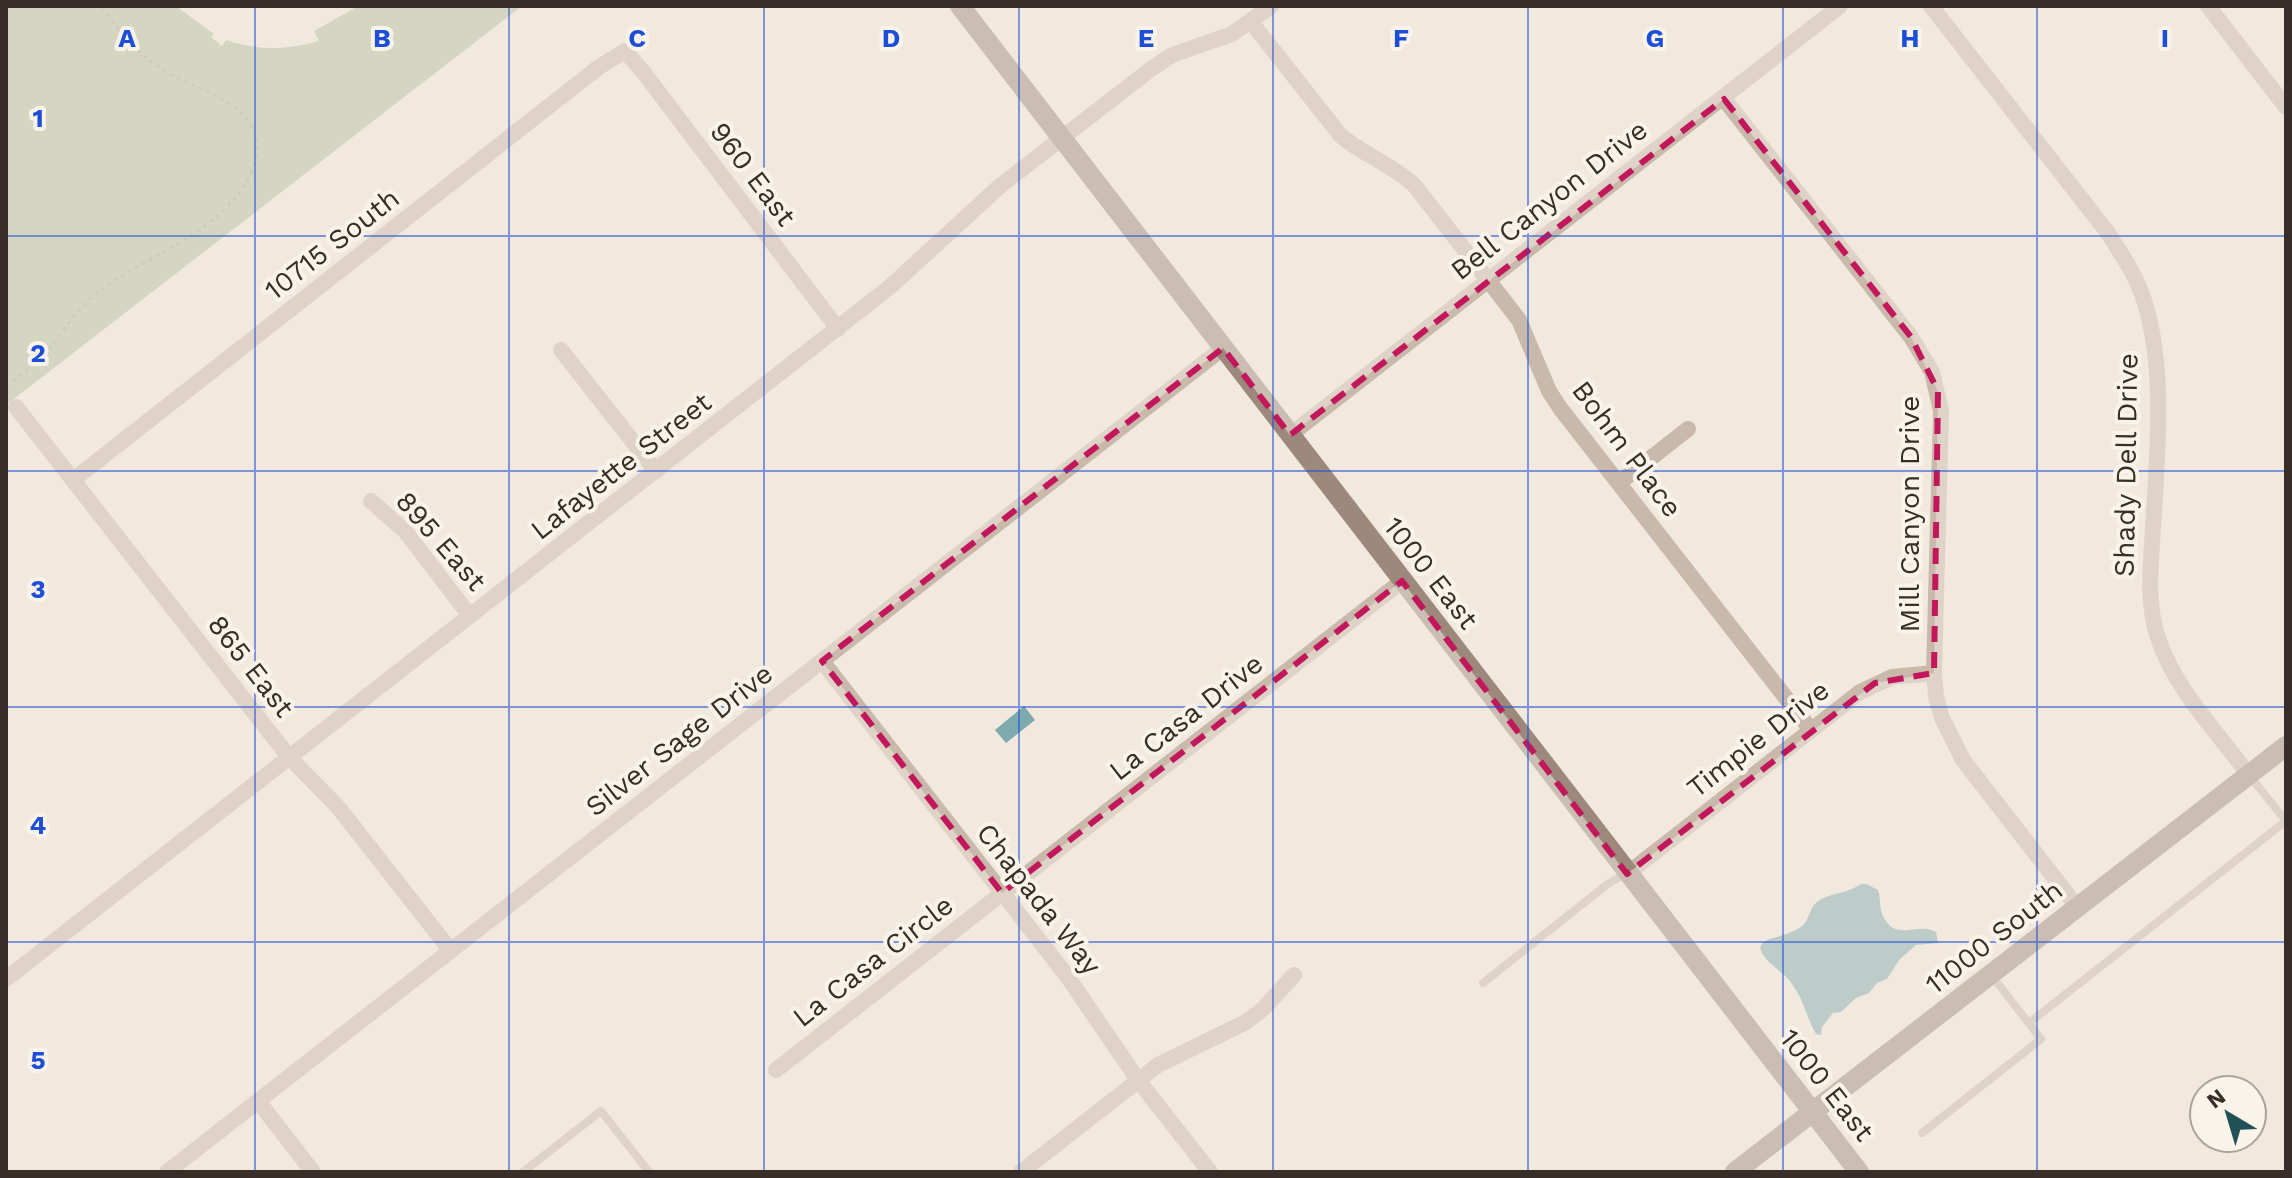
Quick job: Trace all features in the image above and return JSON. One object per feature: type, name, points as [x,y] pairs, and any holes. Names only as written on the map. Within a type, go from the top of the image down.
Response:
[{"type":"street","name":"1000 East","points":[[960,6],[1859,1172]]},
{"type":"street","name":"Lafayette Street","points":[[6,979],[838,329],[891,286],[1000,186],[1061,137],[1172,55],[1211,43],[1251,22],[1271,6]]},
{"type":"street","name":"Bell Canyon Drive","points":[[1290,435],[1840,6]]},
{"type":"street","name":"Shady Dell Drive","points":[[1931,6],[2108,233],[2129,265],[2144,301],[2154,339],[2157,378],[2156,489],[2150,586],[2152,612],[2158,638],[2182,685],[2249,775]]},
{"type":"street","points":[[2208,6],[2286,107]]},
{"type":"street","name":"Bohm Place","points":[[1251,22],[1341,136],[1354,147],[1402,173],[1415,186],[1519,320],[1549,391],[1560,408],[1811,730]]},
{"type":"street","name":"960 East","points":[[625,51],[838,329]]},
{"type":"street","name":"10715 South","points":[[73,480],[599,67],[625,51]]},
{"type":"street","name":"Mill Canyon Drive","points":[[1724,99],[1911,337],[1932,372],[1941,411],[1934,673],[1936,696],[1942,718],[1963,760],[2078,908]]},
{"type":"street","name":"Silver Sage Drive","points":[[167,1172],[1223,348]]},
{"type":"street","points":[[561,350],[656,471]]},
{"type":"street","name":"865 East","points":[[16,407],[289,757],[338,807],[451,951]]},
{"type":"street","points":[[1619,483],[1688,429]]},
{"type":"street","name":"895 East","points":[[371,501],[405,531],[470,616]]},
{"type":"street","name":"La Casa Drive","points":[[1002,893],[1402,581]]},
{"type":"street","name":"Chapada Way","points":[[822,661],[1067,976],[1138,1080],[1210,1172]]},
{"type":"street","name":"Timpie Drive","points":[[1627,874],[1875,683],[1892,677],[1934,673]]},
{"type":"street","name":"11000 South","points":[[1735,1172],[2286,746]]},
{"type":"street","name":"La Casa Circle","points":[[776,1070],[1002,893]]},
{"type":"street","points":[[1021,1172],[1158,1065],[1246,1022],[1263,1009],[1294,975]]},
{"type":"street","points":[[258,1101],[313,1172]]},
{"type":"lane","points":[[2029,1023],[2286,821],[2249,775]]},
{"type":"lane","points":[[1483,983],[1606,885],[1627,874]]},
{"type":"lane","points":[[1922,1133],[2041,1039],[1991,975]]},
{"type":"lane","points":[[523,1172],[601,1111],[649,1172]]},
{"type":"path","points":[[6,386],[44,354],[86,303],[217,216],[238,194],[254,170],[257,151],[248,120],[235,109],[154,63],[125,36],[102,6]]},
{"type":"highlighted area","points":[[1724,99],[1911,337],[1938,391],[1934,673],[1875,683],[1627,874],[1402,581],[1002,893],[822,661],[1223,348],[1290,435]]},
{"type":"green space","points":[[6,6],[176,6],[214,34],[211,37],[222,46],[226,40],[272,48],[319,41],[314,31],[358,6],[522,6],[6,405]]},
{"type":"water","points":[[1024,706],[1035,720],[1006,743],[995,730]]},
{"type":"water","points":[[1861,884],[1878,890],[1882,913],[1888,924],[1901,930],[1929,929],[1936,932],[1938,943],[1916,945],[1899,960],[1887,979],[1877,983],[1869,993],[1856,998],[1841,1012],[1833,1013],[1822,1027],[1821,1035],[1816,1034],[1795,988],[1765,957],[1760,947],[1763,942],[1801,927],[1818,901]]}]
